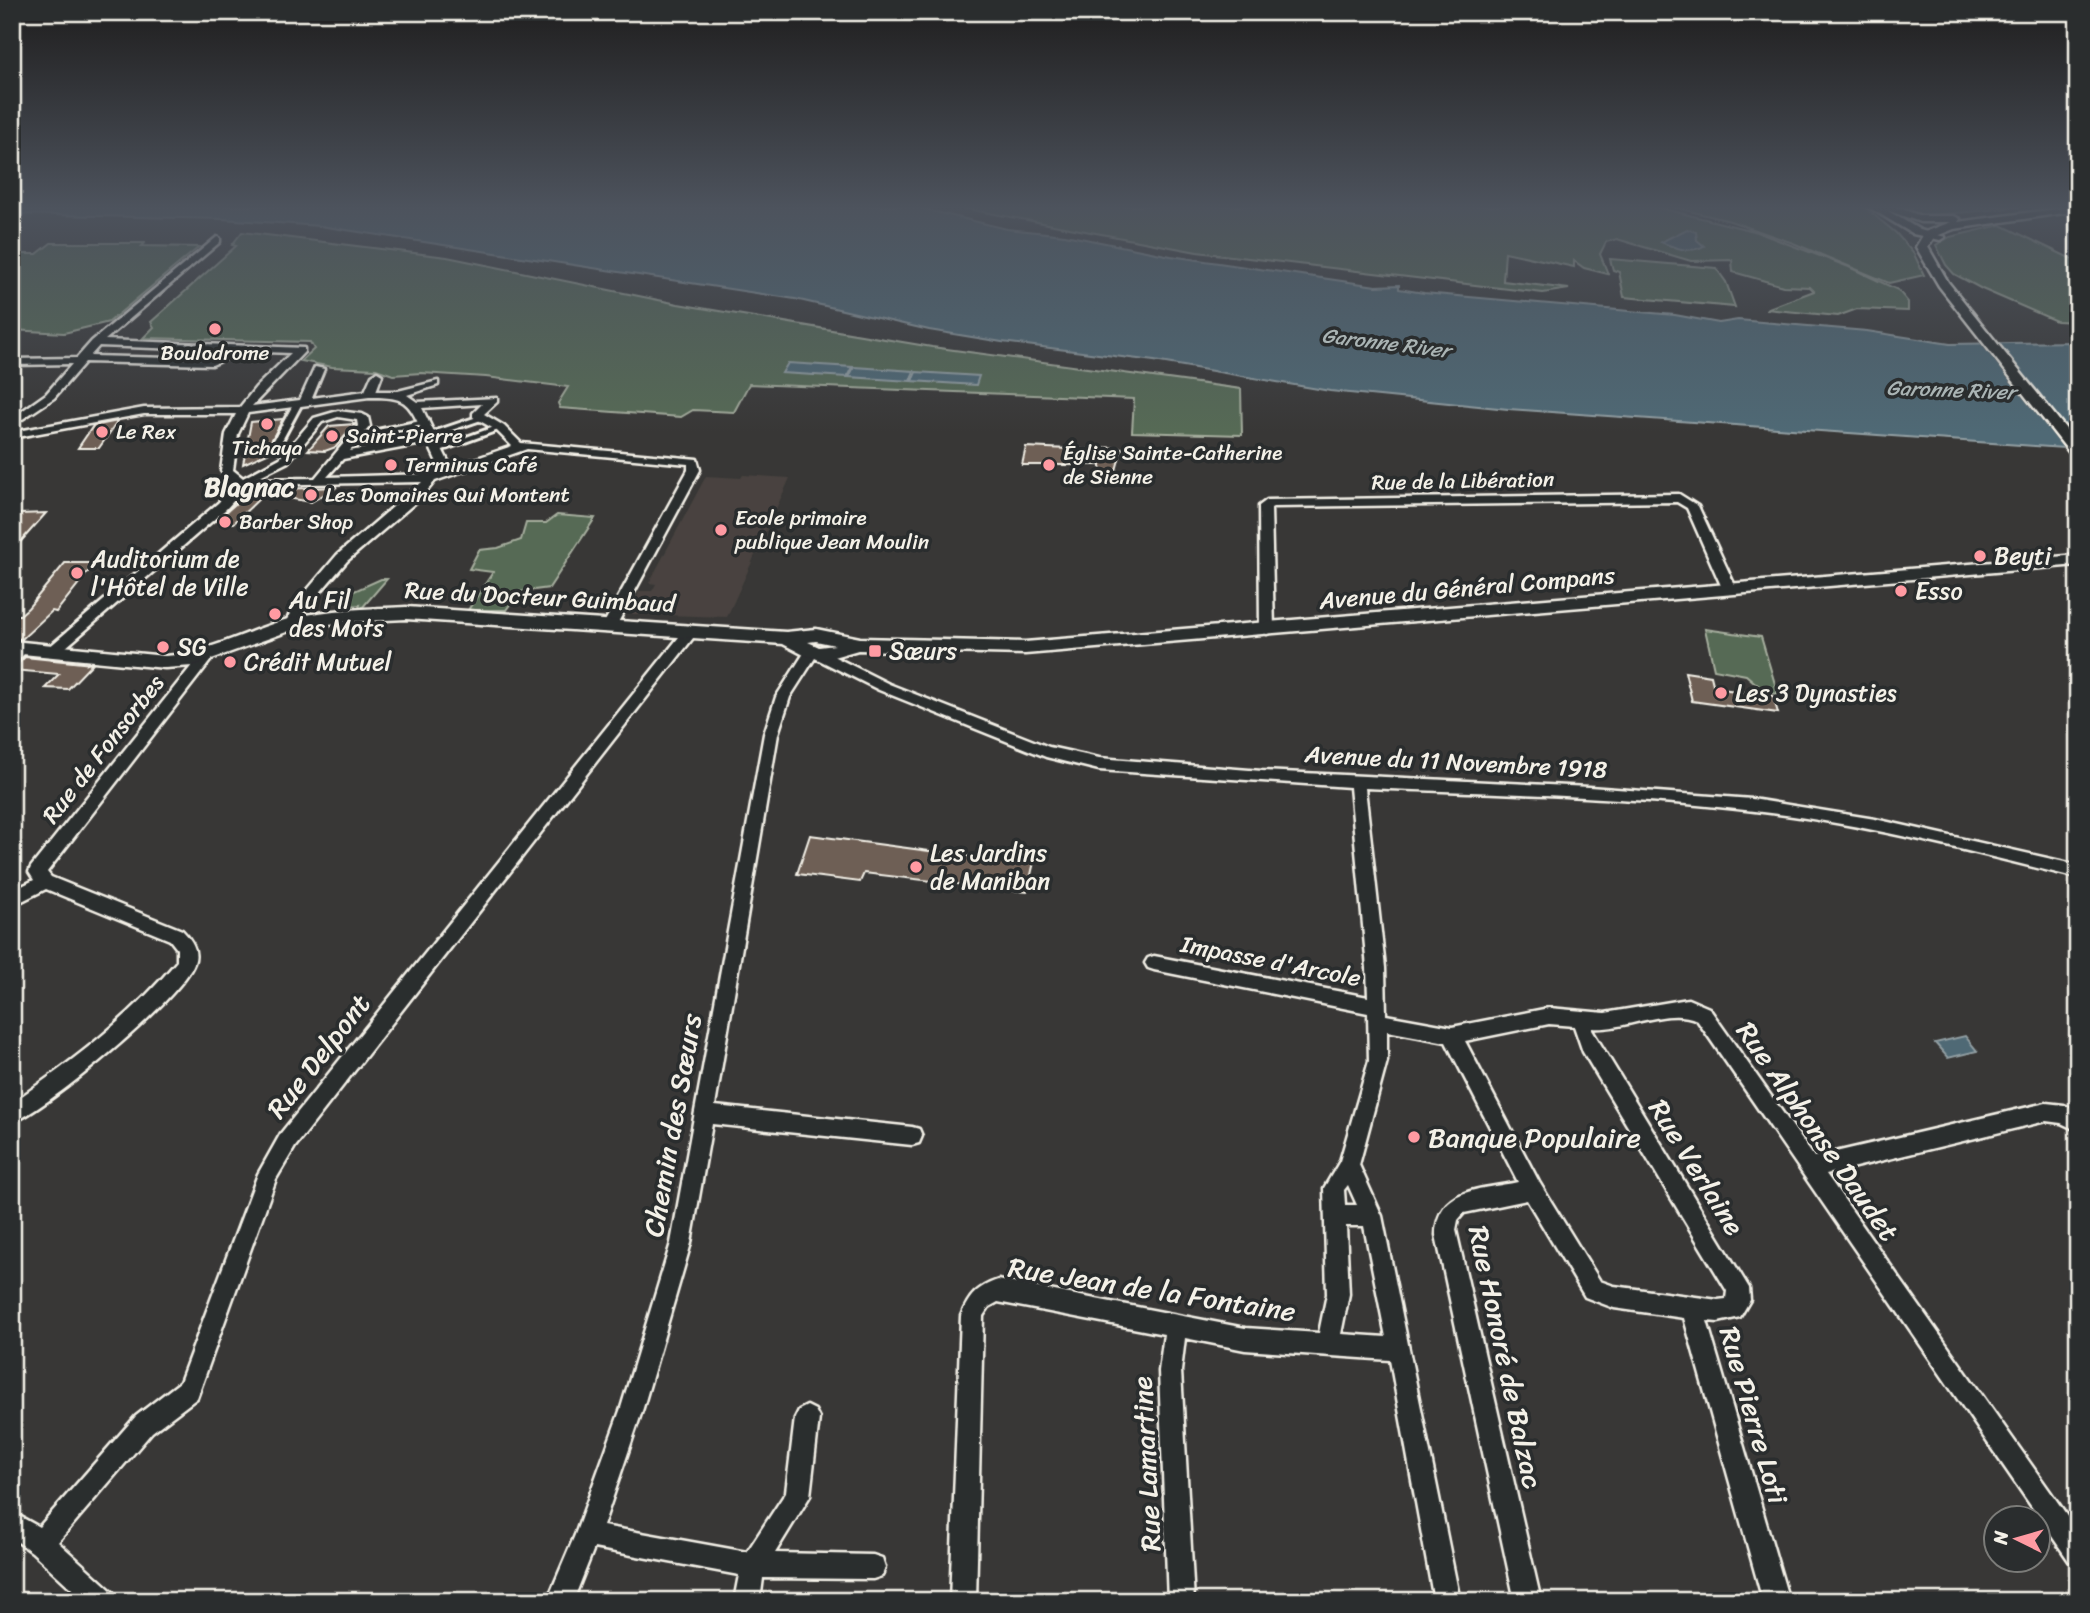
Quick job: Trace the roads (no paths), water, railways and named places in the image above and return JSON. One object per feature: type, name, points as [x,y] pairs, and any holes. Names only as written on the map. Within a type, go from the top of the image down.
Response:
[{"type":"main road","points":[[1942,281],[2078,454]]},
{"type":"main road","name":"Avenue du Général Compans","points":[[825,650],[860,644],[1025,648],[1267,630],[2078,560]]},
{"type":"main road","name":"Rue du Docteur Guimbaud","points":[[16,651],[56,648],[165,662],[206,657],[292,624],[334,617],[406,613],[786,638],[825,650]]},
{"type":"street","points":[[12,423],[50,397],[96,343],[169,281]]},
{"type":"street","points":[[96,343],[300,350],[243,410],[226,448],[227,471],[235,480],[318,482],[431,478],[517,445],[682,458],[694,463],[694,470],[610,625]]},
{"type":"street","points":[[12,362],[212,362],[223,358]]},
{"type":"street","points":[[288,456],[276,444],[319,369]]},
{"type":"street","points":[[369,394],[377,375]]},
{"type":"street","points":[[12,435],[144,411],[243,410],[369,394],[399,394],[434,383]]},
{"type":"street","points":[[399,394],[415,405],[447,471]]},
{"type":"street","points":[[338,414],[352,397]]},
{"type":"street","points":[[415,405],[494,400],[477,415],[500,428],[517,445]]},
{"type":"street","points":[[56,648],[251,476],[288,456],[318,420],[338,414],[362,417],[364,426],[358,436],[341,456],[329,465],[318,482]]},
{"type":"street","points":[[434,441],[483,418]]},
{"type":"street","points":[[358,436],[425,422]]},
{"type":"street","points":[[341,456],[500,428]]},
{"type":"street","points":[[292,624],[298,610],[342,558],[419,493],[431,478]]},
{"type":"street","name":"Rue de la Libération","points":[[1267,630],[1265,506],[1272,503],[1679,498],[1692,506],[1730,590]]},
{"type":"street","name":"Rue Delpont","points":[[41,1543],[144,1424],[188,1390],[268,1174],[288,1140],[692,630]]},
{"type":"street","name":"Avenue du 11 Novembre 1918","points":[[825,650],[954,715],[1046,752],[1073,758],[1150,769],[1603,792],[1755,806],[1886,825],[2078,872]]},
{"type":"street","name":"Chemin des Sœurs","points":[[559,1601],[587,1535],[632,1408],[681,1243],[771,734],[783,697],[825,650]]},
{"type":"street","name":"Rue de Fonsorbes","points":[[45,882],[37,872],[206,657]]},
{"type":"street","points":[[1326,1346],[1338,1294],[1334,1188],[1349,1165],[1374,1085],[1378,1061],[1378,1014],[1357,781]]},
{"type":"street","points":[[12,899],[45,882],[176,935],[185,942],[188,953],[175,977],[134,1022],[69,1074],[12,1114]]},
{"type":"street","name":"Impasse d'Arcole","points":[[1154,962],[1378,1014]]},
{"type":"street","name":"Rue Alphonse Daudet","points":[[1378,1014],[1452,1035],[1549,1016],[1620,1020],[1679,1006],[1703,1014],[2078,1552]]},
{"type":"street","name":"Rue Verlaine","points":[[1583,1019],[1583,1030],[1590,1046],[1738,1288],[1739,1300],[1732,1309],[1718,1311],[1692,1308]]},
{"type":"street","name":"Rue Pierre Loti","points":[[1452,1035],[1532,1189],[1593,1289],[1614,1297],[1692,1308],[1776,1601]]},
{"type":"street","points":[[1809,1168],[2046,1112],[2064,1114],[2078,1122]]},
{"type":"street","points":[[705,1114],[912,1136]]},
{"type":"street","points":[[1349,1165],[1372,1216],[1379,1246],[1447,1601]]},
{"type":"street","name":"Rue Honoré de Balzac","points":[[1528,1601],[1446,1235],[1446,1220],[1452,1209],[1460,1204],[1532,1189]]},
{"type":"street","points":[[1335,1215],[1372,1216]]},
{"type":"street","name":"Rue Jean de la Fontaine","points":[[963,1601],[972,1316],[977,1303],[987,1294],[1010,1291],[1245,1339],[1399,1349]]},
{"type":"street","name":"Rue Lamartine","points":[[1176,1325],[1170,1371],[1181,1601]]},
{"type":"street","points":[[747,1601],[753,1564],[798,1496],[807,1418]]},
{"type":"street","points":[[12,1524],[41,1543],[104,1601]]},
{"type":"street","points":[[587,1535],[753,1564],[873,1567]]},
{"type":"water","name":"Garonne River","points":[[680,281],[1344,281],[1376,286],[1399,285],[1399,289],[1424,293],[1675,315],[1719,323],[1738,320],[1867,331],[1950,344],[2078,342],[2078,449],[1508,409],[1330,391],[1154,361],[929,330],[795,299]]},
{"type":"water","points":[[788,363],[852,367],[847,377],[782,373]]},
{"type":"water","points":[[854,367],[914,371],[910,381],[849,377]]},
{"type":"water","points":[[916,372],[979,376],[976,385],[912,381]]},
{"type":"water","points":[[1965,1036],[1977,1051],[1948,1058],[1935,1043]]},
{"type":"place","name":"Boulodrome","points":[[215,329]]},
{"type":"place","name":"Tichaya","points":[[267,424]]},
{"type":"place","name":"Le Rex","points":[[102,432]]},
{"type":"place","name":"Saint-Pierre","points":[[332,436]]},
{"type":"place","name":"Terminus Café","points":[[391,465]]},
{"type":"place","name":"Église Sainte-Catherine de Sienne","points":[[1049,465]]},
{"type":"place","name":"Les Domaines Qui Montent","points":[[311,495]]},
{"type":"place","name":"Barber Shop","points":[[225,522]]},
{"type":"place","name":"Ecole primaire publique Jean Moulin","points":[[721,530]]},
{"type":"place","name":"Beyti","points":[[1980,556]]},
{"type":"place","name":"Auditorium de l'Hôtel de Ville","points":[[77,573]]},
{"type":"place","name":"Esso","points":[[1901,591]]},
{"type":"place","name":"Au Fil des Mots","points":[[275,614]]},
{"type":"place","name":"SG","points":[[163,647]]},
{"type":"place","name":"Sœurs","points":[[875,651]]},
{"type":"place","name":"Crédit Mutuel","points":[[230,662]]},
{"type":"place","name":"Les 3 Dynasties","points":[[1721,693]]},
{"type":"place","name":"Les Jardins de Maniban","points":[[916,867]]},
{"type":"place","name":"Banque Populaire","points":[[1414,1137]]},
{"type":"district","name":"Blagnac","points":[[249,487]]}]
